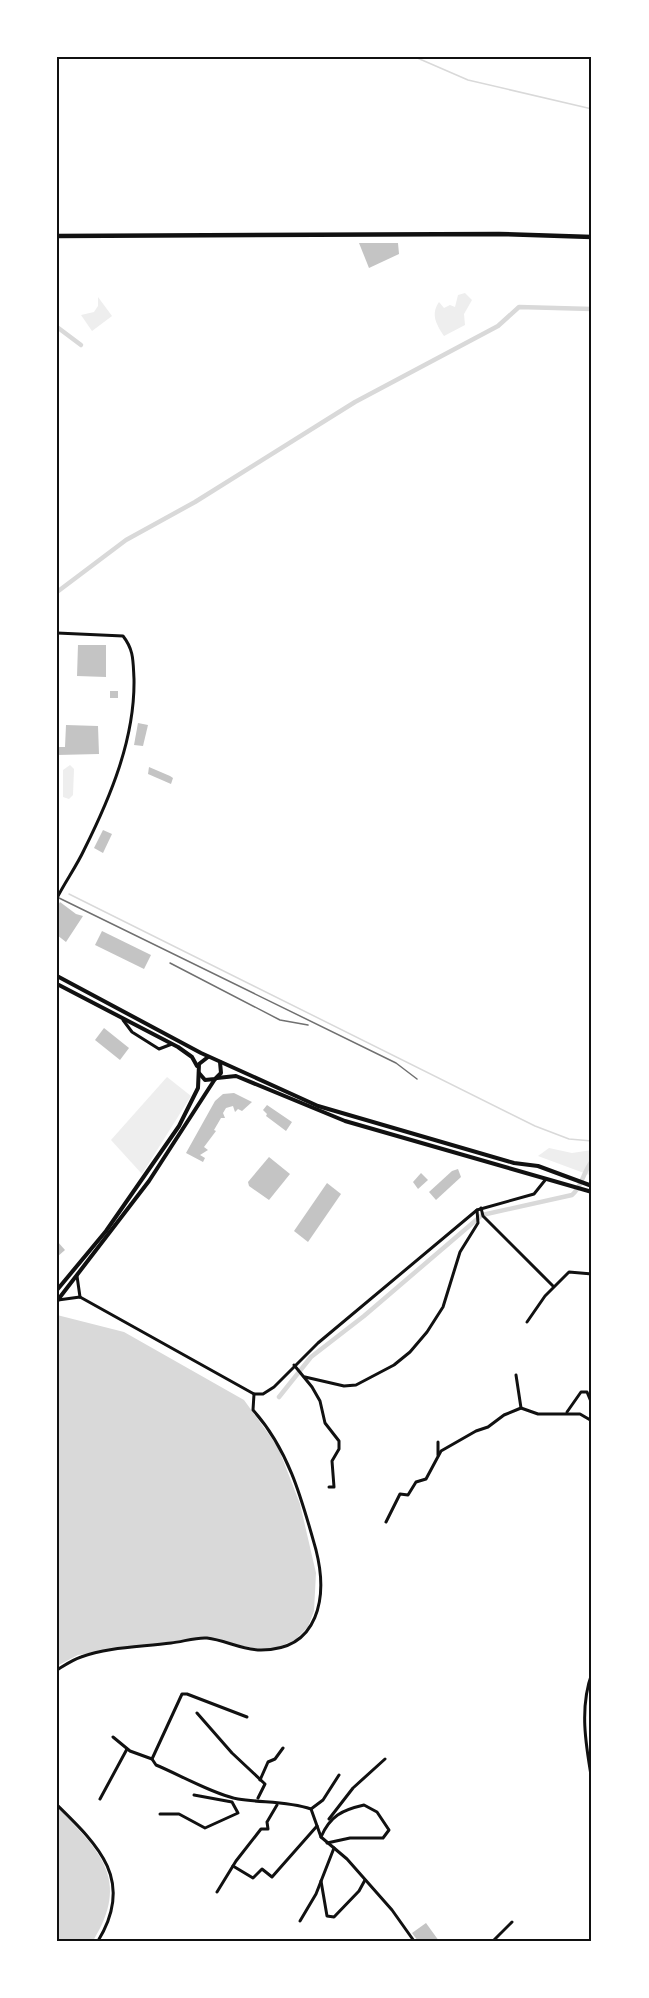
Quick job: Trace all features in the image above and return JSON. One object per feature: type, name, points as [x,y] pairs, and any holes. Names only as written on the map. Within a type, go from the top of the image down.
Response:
[{"type":"main road","points":[[57,236],[499,234],[592,237]]},
{"type":"main road","points":[[57,976],[208,1057],[318,1106],[540,1168],[586,1186],[592,1191]]},
{"type":"main road","points":[[57,984],[172,1044],[192,1057],[205,1080],[236,1076],[337,1118],[546,1178],[576,1183]]},
{"type":"main road","points":[[57,1290],[106,1231],[162,1151],[195,1097],[201,1060],[208,1057]]},
{"type":"main road","points":[[58,1300],[149,1181],[222,1069],[220,1062]]},
{"type":"main road","points":[[532,1173],[533,1167]]},
{"type":"main road","points":[[538,1175],[540,1168]]},
{"type":"main road","points":[[586,1186],[592,1185]]},
{"type":"street","points":[[57,633],[123,636],[133,649],[134,693],[125,747],[115,779],[84,850],[57,898]]},
{"type":"street","points":[[57,882],[64,885]]},
{"type":"street","points":[[121,1017],[132,1032],[159,1049],[172,1044]]},
{"type":"street","points":[[58,1300],[80,1297],[254,1394],[263,1394],[479,1211],[534,1194],[546,1178]]},
{"type":"street","points":[[479,1211],[554,1286]]},
{"type":"street","points":[[305,1377],[344,1386],[356,1385],[394,1365],[410,1353],[443,1307],[460,1252],[478,1223],[479,1211]]},
{"type":"street","points":[[527,1322],[554,1286],[569,1272],[592,1274]]},
{"type":"street","points":[[77,1276],[80,1297]]},
{"type":"street","points":[[295,1366],[320,1401],[325,1423],[340,1445],[332,1461],[334,1486],[329,1487]]},
{"type":"street","points":[[516,1375],[522,1408]]},
{"type":"street","points":[[567,1412],[581,1392],[587,1392],[592,1404]]},
{"type":"street","points":[[57,1670],[82,1656],[206,1638],[245,1648],[280,1649],[298,1641],[312,1628],[318,1612],[318,1561],[300,1495],[272,1431],[253,1410],[254,1394]]},
{"type":"street","points":[[386,1522],[395,1500],[400,1494],[408,1495],[416,1482],[426,1479],[438,1456],[448,1446],[489,1427],[504,1415],[522,1408],[538,1414],[567,1412],[580,1414],[592,1420]]},
{"type":"street","points":[[438,1442],[438,1456]]},
{"type":"street","points":[[592,1673],[584,1698],[584,1722],[592,1781]]},
{"type":"street","points":[[152,1760],[182,1694],[247,1717]]},
{"type":"street","points":[[197,1713],[265,1784],[257,1799]]},
{"type":"street","points":[[113,1737],[127,1749],[152,1760],[156,1765],[237,1799],[257,1799],[278,1805],[294,1803],[311,1809]]},
{"type":"street","points":[[100,1799],[127,1749]]},
{"type":"street","points":[[260,1780],[268,1762],[275,1759],[282,1749]]},
{"type":"street","points":[[321,1837],[328,1821],[353,1788],[385,1759]]},
{"type":"street","points":[[311,1809],[323,1800],[339,1775]]},
{"type":"street","points":[[194,1795],[232,1802],[237,1799]]},
{"type":"street","points":[[160,1814],[179,1814],[205,1828],[238,1813],[232,1802]]},
{"type":"street","points":[[57,1805],[83,1831],[106,1862],[113,1881],[112,1912],[98,1941]]},
{"type":"street","points":[[217,1892],[232,1866],[261,1829],[268,1829],[267,1822],[278,1805]]},
{"type":"street","points":[[327,1843],[350,1838],[383,1838],[389,1830],[377,1812],[364,1805],[346,1809],[328,1821]]},
{"type":"street","points":[[311,1809],[321,1837],[365,1880],[414,1941]]},
{"type":"street","points":[[232,1866],[253,1878],[262,1869],[272,1877],[317,1826]]},
{"type":"street","points":[[300,1921],[321,1881],[334,1848]]},
{"type":"street","points":[[321,1881],[327,1916],[334,1917],[359,1891],[365,1880]]},
{"type":"street","points":[[493,1941],[512,1922]]},
{"type":"shaded area","points":[[465,293],[472,300],[464,314],[465,325],[444,336],[436,320],[436,307],[439,302],[444,308],[450,305],[455,307],[458,295]]},
{"type":"shaded area","points":[[98,297],[112,316],[92,331],[81,315],[94,312],[98,306]]},
{"type":"shaded area","points":[[70,765],[74,769],[73,795],[69,799],[63,797],[63,770]]},
{"type":"shaded area","points":[[167,1077],[191,1096],[142,1174],[111,1140]]},
{"type":"shaded area","points":[[549,1148],[572,1153],[592,1150],[592,1176],[538,1156]]},
{"type":"shaded area","points":[[57,1315],[124,1332],[244,1400],[278,1447],[300,1504],[316,1573],[314,1611],[308,1627],[295,1640],[276,1648],[257,1649],[203,1637],[78,1655],[57,1666]]},
{"type":"shaded area","points":[[57,1807],[97,1853],[110,1883],[109,1901],[104,1920],[93,1941],[57,1941]]},
{"type":"building","points":[[359,243],[398,243],[399,254],[369,268]]},
{"type":"building","points":[[78,645],[106,645],[106,677],[77,676]]},
{"type":"building","points":[[110,691],[118,691],[118,698],[110,698]]},
{"type":"building","points":[[138,723],[148,725],[143,746],[134,745]]},
{"type":"building","points":[[66,725],[98,726],[99,754],[57,755],[57,747],[65,747]]},
{"type":"building","points":[[149,767],[173,778],[171,784],[148,774]]},
{"type":"building","points":[[103,830],[112,834],[103,853],[94,848]]},
{"type":"building","points":[[60,902],[76,914],[83,916],[66,942],[57,935],[57,907]]},
{"type":"building","points":[[102,931],[151,955],[144,969],[95,945]]},
{"type":"building","points":[[104,1028],[129,1048],[120,1060],[95,1040]]},
{"type":"building","points":[[234,1093],[252,1102],[242,1111],[238,1109],[235,1112],[233,1106],[226,1108],[223,1113],[225,1118],[221,1118],[214,1130],[216,1131],[204,1147],[208,1150],[200,1155],[205,1158],[203,1162],[186,1153],[215,1101],[223,1094]]},
{"type":"building","points":[[267,1105],[292,1122],[286,1131],[266,1116],[263,1110]]},
{"type":"building","points":[[269,1157],[290,1174],[269,1200],[249,1186],[248,1182]]},
{"type":"building","points":[[458,1169],[461,1177],[436,1200],[429,1192],[452,1171]]},
{"type":"building","points":[[421,1173],[428,1180],[418,1189],[413,1182]]},
{"type":"building","points":[[327,1183],[341,1194],[308,1242],[294,1231]]},
{"type":"building","points":[[57,1241],[65,1250],[57,1257]]},
{"type":"building","points":[[426,1923],[439,1941],[418,1941],[412,1933]]},
{"type":"waterway","points":[[415,57],[468,80],[592,109]]},
{"type":"waterway","points":[[57,592],[126,540],[195,502],[355,402],[498,326],[519,307],[592,309]]},
{"type":"waterway","points":[[57,327],[81,345]]},
{"type":"waterway","points":[[69,894],[535,1126],[569,1139],[592,1141]]},
{"type":"waterway","points":[[279,1397],[311,1357],[364,1316],[482,1215],[572,1195],[592,1161]]},
{"type":"railway","points":[[57,897],[396,1063],[417,1079]]},
{"type":"railway","points":[[170,963],[280,1020],[308,1025]]}]
